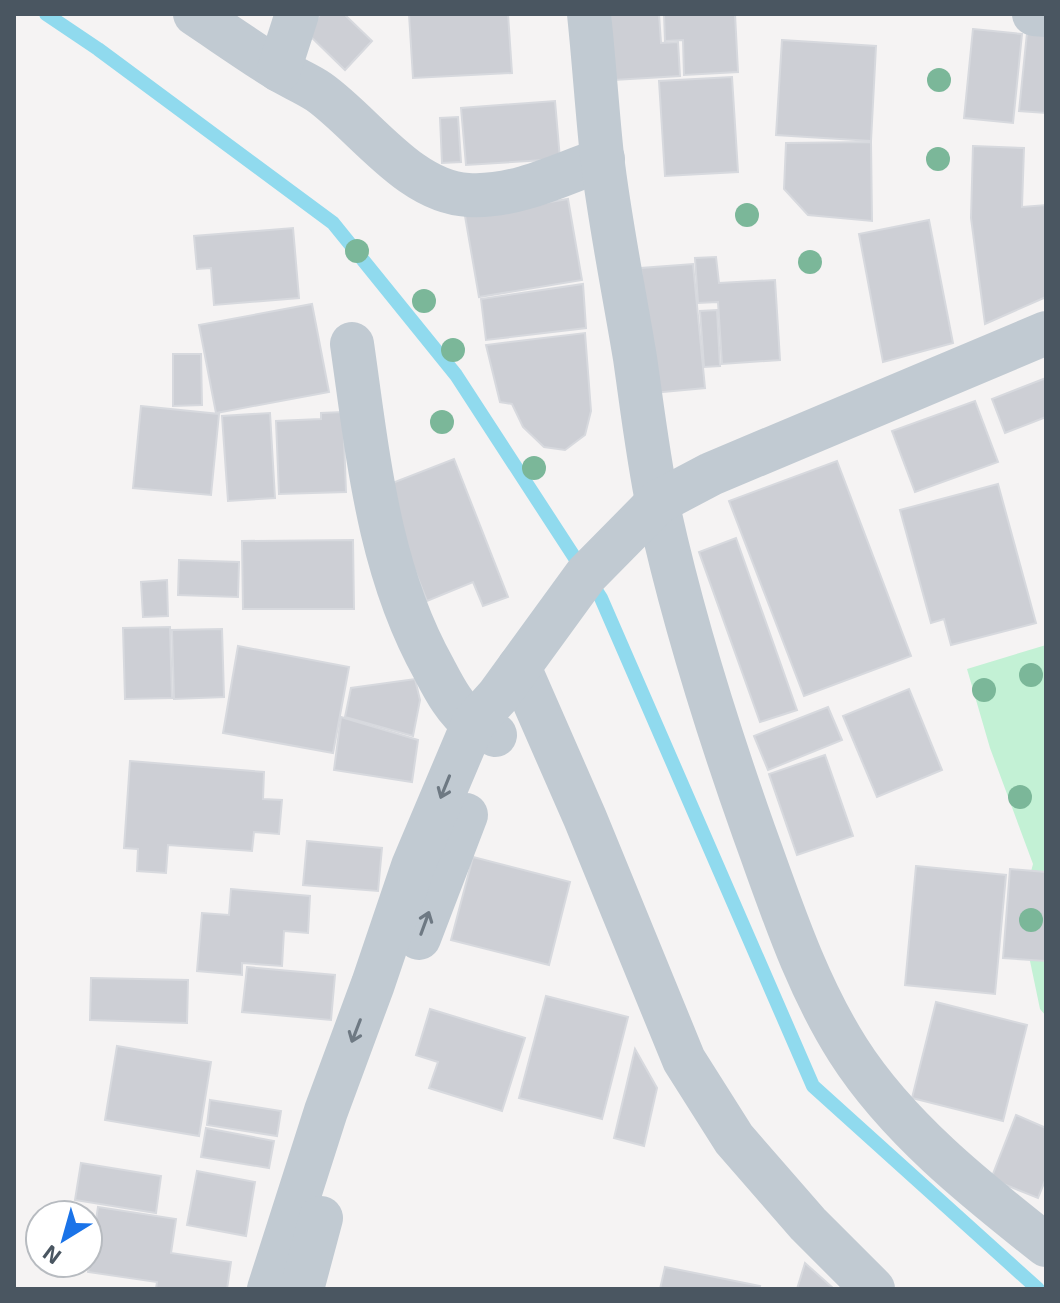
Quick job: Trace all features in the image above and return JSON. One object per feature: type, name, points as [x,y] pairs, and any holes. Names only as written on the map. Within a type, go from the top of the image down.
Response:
[{"type":"street","points":[[195,14],[279,70],[317,90],[416,176],[441,189],[466,195],[495,194],[525,188],[603,159]]},
{"type":"street","points":[[279,70],[297,14]]},
{"type":"street","points":[[589,14],[603,159],[658,502],[692,640],[738,787],[798,954],[819,1000],[849,1051],[877,1088],[959,1172],[1046,1245]]},
{"type":"street","points":[[1034,14],[1046,15]]},
{"type":"street","points":[[269,1289],[326,1111],[413,866],[496,705],[586,575],[658,502],[711,474],[1046,333]]},
{"type":"street","points":[[352,344],[375,501],[397,590],[420,645],[458,708],[496,705]]},
{"type":"street","points":[[302,1289],[314,1238],[496,705]]},
{"type":"street","points":[[496,705],[585,818],[684,1060],[734,1139],[808,1224],[873,1289]]},
{"type":"green space","points":[[1046,645],[1046,1016],[1040,1009],[1020,913],[1033,864],[990,748],[967,669]]},
{"type":"building","points":[[321,14],[344,14],[372,41],[345,70],[305,31]]},
{"type":"building","points":[[409,14],[508,14],[512,73],[413,78]]},
{"type":"building","points":[[610,14],[659,14],[661,43],[678,42],[680,76],[614,80]]},
{"type":"building","points":[[664,14],[735,14],[738,72],[684,75],[683,40],[665,41]]},
{"type":"building","points":[[973,29],[1022,34],[1013,123],[964,118]]},
{"type":"building","points":[[1027,33],[1046,35],[1046,113],[1019,111]]},
{"type":"building","points":[[782,40],[876,46],[871,141],[776,135]]},
{"type":"building","points":[[732,77],[738,172],[665,176],[659,81]]},
{"type":"building","points":[[555,101],[560,159],[466,165],[461,108]]},
{"type":"building","points":[[458,117],[461,162],[442,163],[440,118]]},
{"type":"building","points":[[871,142],[872,221],[808,215],[784,189],[786,143]]},
{"type":"building","points":[[973,146],[1024,148],[1022,207],[1046,205],[1046,297],[985,324],[971,218]]},
{"type":"building","points":[[568,199],[582,280],[479,297],[465,216]]},
{"type":"building","points":[[929,220],[953,343],[883,362],[859,234]]},
{"type":"building","points":[[293,228],[299,298],[214,305],[211,268],[197,269],[194,236]]},
{"type":"building","points":[[716,257],[719,283],[775,280],[780,360],[722,364],[718,302],[698,303],[695,258]]},
{"type":"building","points":[[693,264],[705,388],[653,393],[641,268]]},
{"type":"building","points":[[583,284],[586,328],[486,340],[481,299]]},
{"type":"building","points":[[312,304],[329,392],[216,413],[199,325]]},
{"type":"building","points":[[717,310],[720,366],[704,367],[700,311]]},
{"type":"building","points":[[585,333],[591,411],[585,435],[565,450],[544,447],[523,427],[512,404],[500,402],[486,345]]},
{"type":"building","points":[[173,354],[201,354],[202,405],[173,406]]},
{"type":"building","points":[[1046,378],[1046,417],[1005,433],[992,399]]},
{"type":"building","points":[[975,401],[998,462],[915,492],[892,431]]},
{"type":"building","points":[[141,406],[219,414],[211,495],[133,488]]},
{"type":"building","points":[[343,412],[346,492],[279,494],[276,421],[321,419],[321,413]]},
{"type":"building","points":[[270,413],[275,498],[228,501],[222,416]]},
{"type":"building","points":[[454,459],[508,597],[483,606],[473,582],[427,601],[382,487]]},
{"type":"building","points":[[837,461],[911,656],[804,696],[729,501]]},
{"type":"building","points":[[998,484],[1036,623],[951,645],[944,619],[931,623],[900,510]]},
{"type":"building","points":[[736,538],[797,710],[760,722],[699,552]]},
{"type":"building","points":[[353,540],[354,609],[243,609],[242,541]]},
{"type":"building","points":[[179,560],[239,562],[238,597],[178,595]]},
{"type":"building","points":[[167,580],[168,616],[143,617],[141,582]]},
{"type":"building","points":[[170,627],[172,698],[125,699],[123,628]]},
{"type":"building","points":[[222,629],[224,697],[174,699],[172,630]]},
{"type":"building","points":[[238,646],[349,667],[333,753],[223,733]]},
{"type":"building","points":[[415,679],[420,700],[413,736],[345,717],[351,688]]},
{"type":"building","points":[[909,689],[942,770],[877,797],[843,716]]},
{"type":"building","points":[[828,707],[842,740],[768,770],[754,736]]},
{"type":"building","points":[[341,717],[418,740],[412,782],[334,770]]},
{"type":"building","points":[[825,755],[853,836],[797,855],[769,774]]},
{"type":"building","points":[[130,761],[264,772],[263,799],[282,800],[279,834],[254,832],[252,851],[168,845],[166,873],[137,871],[138,849],[124,848]]},
{"type":"building","points":[[307,841],[382,848],[378,891],[303,885]]},
{"type":"building","points":[[473,857],[570,882],[549,965],[451,940]]},
{"type":"building","points":[[916,866],[1006,875],[995,994],[905,985]]},
{"type":"building","points":[[1010,869],[1046,872],[1046,961],[1003,958]]},
{"type":"building","points":[[231,889],[310,896],[308,933],[284,931],[282,966],[242,963],[242,975],[197,971],[202,913],[229,915]]},
{"type":"building","points":[[247,967],[335,975],[331,1020],[242,1012]]},
{"type":"building","points":[[91,978],[188,980],[187,1023],[90,1020]]},
{"type":"building","points":[[546,996],[628,1017],[602,1119],[519,1098]]},
{"type":"building","points":[[936,1002],[1027,1025],[1003,1121],[912,1098]]},
{"type":"building","points":[[430,1009],[525,1038],[502,1111],[429,1088],[438,1062],[416,1055]]},
{"type":"building","points":[[117,1046],[211,1062],[199,1136],[105,1120]]},
{"type":"building","points":[[635,1049],[657,1088],[644,1146],[614,1138]]},
{"type":"building","points":[[210,1100],[281,1111],[277,1136],[207,1125]]},
{"type":"building","points":[[1016,1115],[1046,1128],[1046,1178],[1038,1198],[991,1179]]},
{"type":"building","points":[[206,1128],[274,1141],[269,1168],[201,1157]]},
{"type":"building","points":[[81,1163],[161,1176],[156,1213],[104,1205],[104,1199],[75,1199]]},
{"type":"building","points":[[197,1171],[255,1182],[246,1236],[187,1225]]},
{"type":"building","points":[[104,1208],[176,1219],[171,1253],[231,1262],[227,1289],[156,1289],[157,1282],[104,1274]]},
{"type":"building","points":[[805,1263],[834,1289],[797,1289]]},
{"type":"building","points":[[665,1267],[760,1286],[759,1289],[660,1289]]},
{"type":"waterway","points":[[46,14],[333,223],[456,375],[601,598],[813,1086],[1038,1289]]}]
